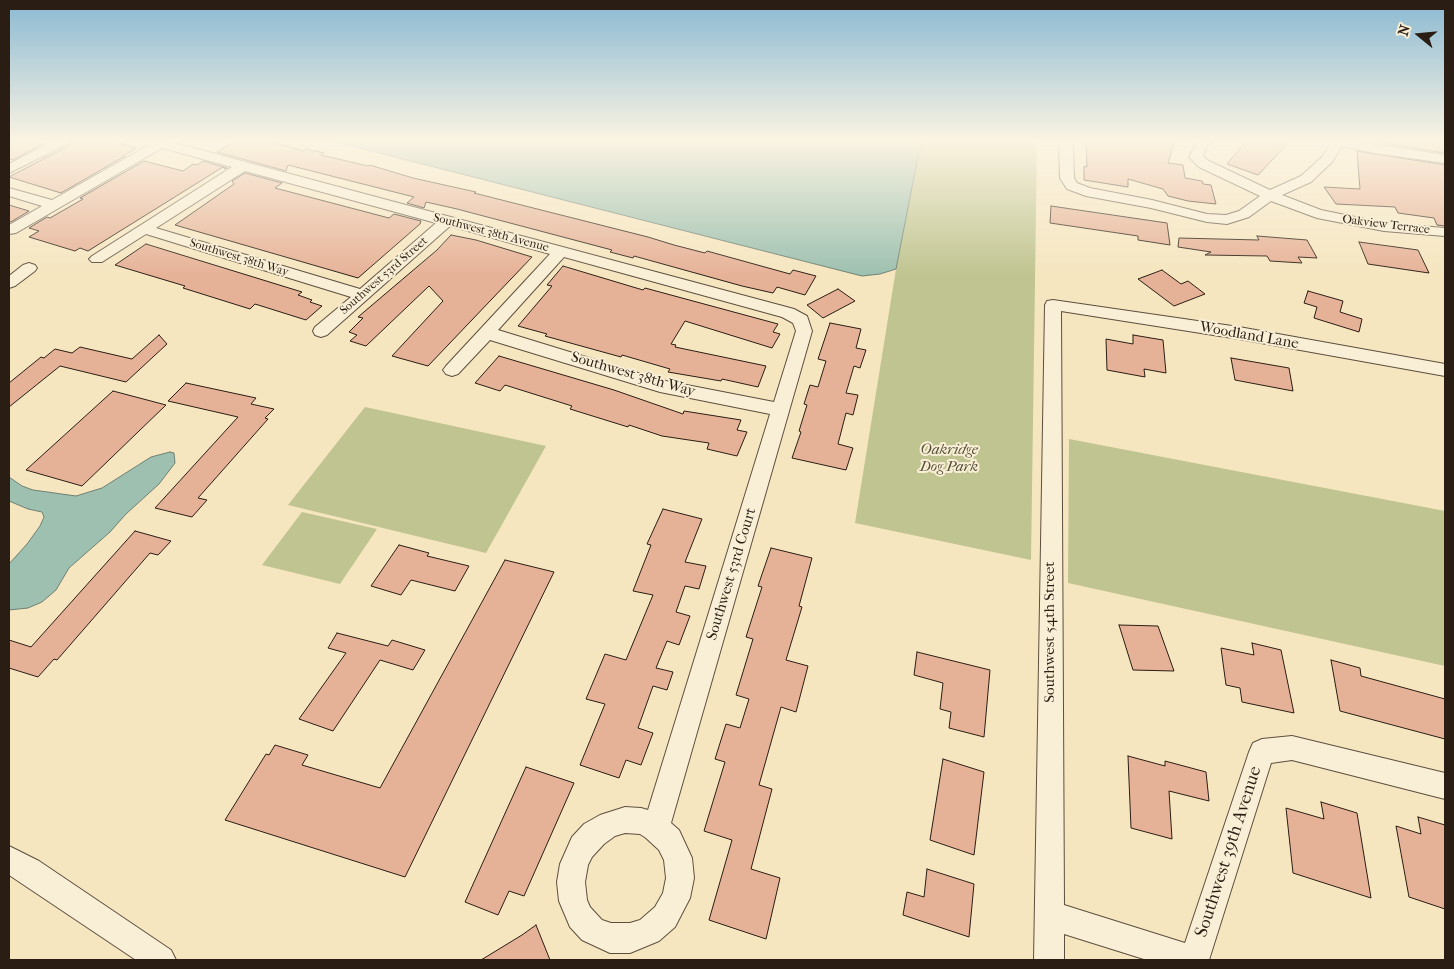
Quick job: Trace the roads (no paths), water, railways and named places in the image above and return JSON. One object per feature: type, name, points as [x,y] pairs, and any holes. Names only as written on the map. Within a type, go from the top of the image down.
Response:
[{"type":"street","points":[[11,230],[85,186]]},
{"type":"street","points":[[97,259],[212,186]]},
{"type":"street","name":"Southwest 38th Avenue","points":[[317,186],[788,313],[800,320]]},
{"type":"street","points":[[1073,186],[1086,192],[1152,204],[1208,218],[1227,220],[1244,214],[1270,195],[1290,186]]},
{"type":"street","name":"Oakview Terrace","points":[[1251,186],[1317,214],[1384,227],[1445,232]]},
{"type":"street","points":[[9,192],[54,205]]},
{"type":"street","name":"Southwest 53rd Street","points":[[321,331],[447,222]]},
{"type":"street","name":"Southwest 38th Way","points":[[145,229],[362,295]]},
{"type":"street","points":[[452,370],[561,251]]},
{"type":"street","points":[[9,283],[29,268]]},
{"type":"street","name":"Woodland Lane","points":[[1053,304],[1239,332],[1445,370]]},
{"type":"street","name":"Southwest 54th Street","points":[[1049,960],[1053,304]]},
{"type":"street","name":"Southwest 53rd Court","points":[[656,828],[804,331],[800,320]]},
{"type":"street","name":"Southwest 38th Way","points":[[487,333],[660,386],[781,410]]},
{"type":"street","name":"Southwest 39th Avenue","points":[[1194,960],[1262,752],[1292,748],[1445,786]]},
{"type":"street","points":[[625,820],[641,821],[656,828],[669,840],[678,858],[680,878],[676,898],[665,917],[649,931],[630,938],[610,938],[592,930],[580,917],[573,901],[571,882],[574,864],[582,847],[594,834],[609,824],[625,820]]},
{"type":"street","points":[[9,860],[161,960]]},
{"type":"street","points":[[1048,914],[1194,960]]},
{"type":"park label","name":"Oakridge Dog Park","points":[[949,458]]}]
